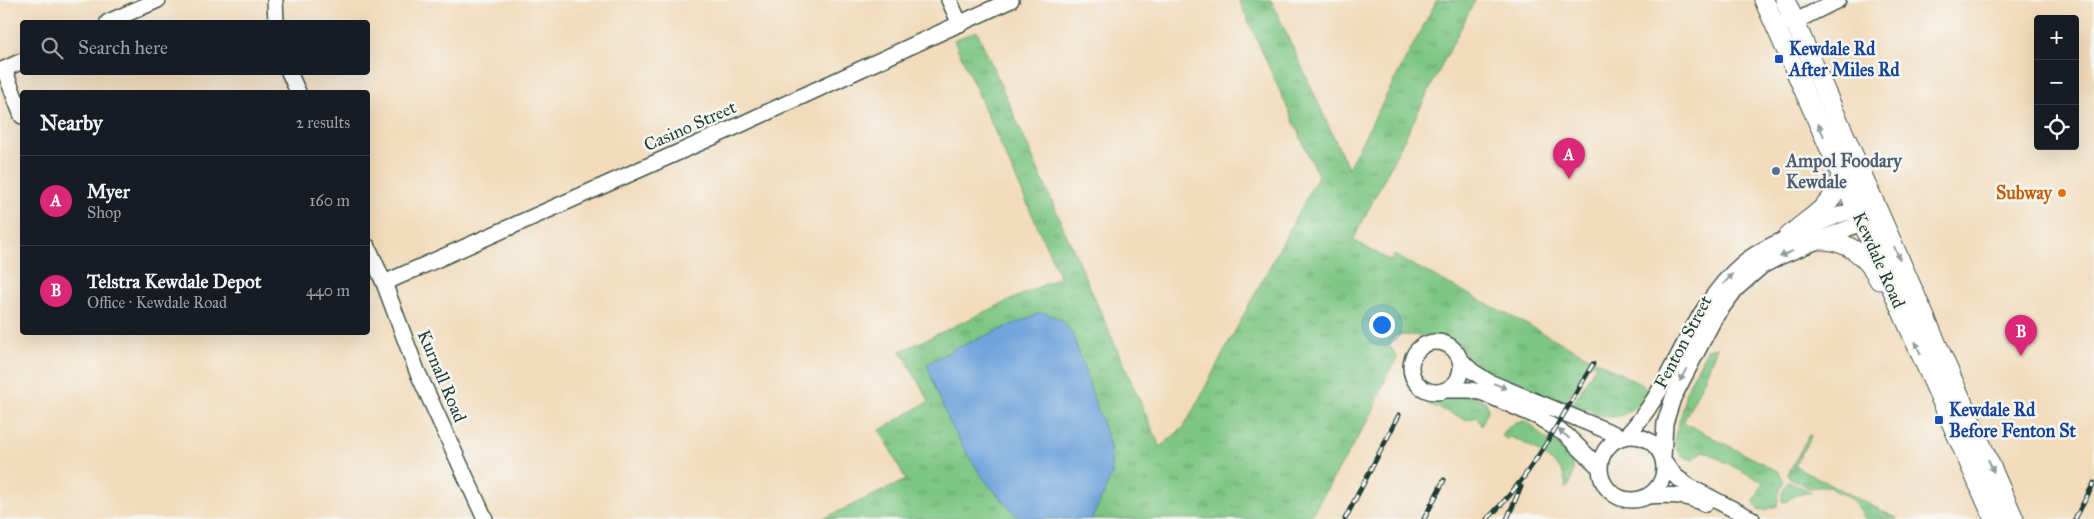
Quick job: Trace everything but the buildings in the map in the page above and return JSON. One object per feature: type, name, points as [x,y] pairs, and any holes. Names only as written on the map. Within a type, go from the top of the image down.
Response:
[{"type":"main road","name":"Kewdale Road","points":[[1764,0],[1994,519]]},
{"type":"main road","name":"Kewdale Road","points":[[1791,7],[2014,519]]},
{"type":"main road","points":[[1787,238],[1830,202],[1838,189],[1841,173]]},
{"type":"main road","points":[[1819,240],[1834,241],[1859,254],[1870,265],[1886,296],[1905,318]]},
{"type":"street","points":[[113,20],[158,0]]},
{"type":"street","points":[[275,0],[276,20]]},
{"type":"street","points":[[949,0],[960,24]]},
{"type":"street","name":"Casino Street","points":[[384,283],[731,129],[1011,0]]},
{"type":"street","points":[[1774,23],[1791,7],[1838,0]]},
{"type":"street","points":[[20,62],[2,70],[20,111]]},
{"type":"street","points":[[290,75],[297,90]]},
{"type":"street","name":"Fenton Street","points":[[1624,437],[1639,422],[1658,395],[1692,328],[1714,294],[1744,263],[1787,238],[1877,208]]},
{"type":"street","name":"Fenton Street","points":[[1663,459],[1665,423],[1673,398],[1723,305],[1736,289],[1762,266],[1819,240],[1860,215]]},
{"type":"street","name":"Kurnall Road","points":[[370,252],[417,371],[485,519]]},
{"type":"street","points":[[1599,467],[1566,435],[1538,417],[1483,393],[1471,390],[1428,391],[1417,384],[1411,371],[1413,357],[1422,346],[1437,342],[1451,347],[1472,371],[1489,382],[1624,437],[1644,438],[1658,449],[1675,476],[1690,487],[1752,519]]},
{"type":"street","points":[[1446,390],[1452,386],[1460,374],[1460,359]]},
{"type":"street","points":[[1624,437],[1613,442],[1606,449],[1599,467],[1602,482],[1616,496],[1626,500],[1638,500],[1656,490],[1662,481],[1664,471],[1663,459]]},
{"type":"street","points":[[1648,496],[1674,495],[1690,498],[1733,519]]},
{"type":"green space","points":[[1239,0],[1271,0],[1348,168],[1437,0],[1475,0],[1353,240],[1391,261],[1394,255],[1644,386],[1649,392],[1641,406],[1636,405],[1627,413],[1617,417],[1594,414],[1593,411],[1588,409],[1583,412],[1571,407],[1596,366],[1590,362],[1564,404],[1486,375],[1450,339],[1435,336],[1396,335],[1389,344],[1397,358],[1386,377],[1373,412],[1309,519],[822,519],[906,480],[880,430],[929,401],[901,351],[1060,277],[954,40],[977,31],[1160,447],[1184,427],[1318,176]]},
{"type":"green space","points":[[1717,347],[1704,380],[1683,422],[1779,472],[1784,481],[1779,493],[1777,506],[1765,510],[1758,509],[1754,502],[1763,482],[1704,451],[1692,460],[1684,457],[1678,452],[1676,447],[1676,434],[1686,392],[1707,350]]},
{"type":"green space","points":[[1427,396],[1473,396],[1486,402],[1488,410],[1481,426],[1477,417],[1468,420],[1428,404]]},
{"type":"green space","points":[[1524,421],[1544,438],[1560,446],[1570,456],[1573,472],[1568,487],[1565,488],[1563,473],[1546,457],[1522,442],[1502,436],[1510,425]]},
{"type":"green space","points":[[1809,435],[1811,436],[1795,466],[1898,519],[1865,519],[1849,497],[1834,491],[1831,486],[1809,488],[1790,478],[1788,474]]},
{"type":"green space","points":[[1789,481],[1811,492],[1797,495],[1785,502],[1782,501],[1782,493]]},
{"type":"water","points":[[1042,312],[1061,319],[1072,333],[1110,446],[1112,474],[1092,519],[1019,519],[983,478],[963,447],[943,406],[927,364],[954,349]]},
{"type":"railway","points":[[1487,519],[1518,485],[1545,446],[1593,364]]},
{"type":"railway","points":[[1345,519],[1399,415]]},
{"type":"railway","points":[[1424,519],[1444,480]]},
{"type":"railway","points":[[2075,519],[2094,483]]},
{"type":"railway","points":[[1507,519],[1521,487]]},
{"type":"place","name":"Kewdale Rd After Miles Rd","points":[[1779,59]]},
{"type":"place","name":"Ampol Foodary Kewdale","points":[[1776,171]]},
{"type":"place","name":"Myer","points":[[1569,179]]},
{"type":"place","name":"Subway","points":[[2062,193]]},
{"type":"place","name":"Telstra Kewdale Depot","points":[[2021,356]]},
{"type":"place","name":"Kewdale Rd Before Fenton St","points":[[1939,420]]}]
